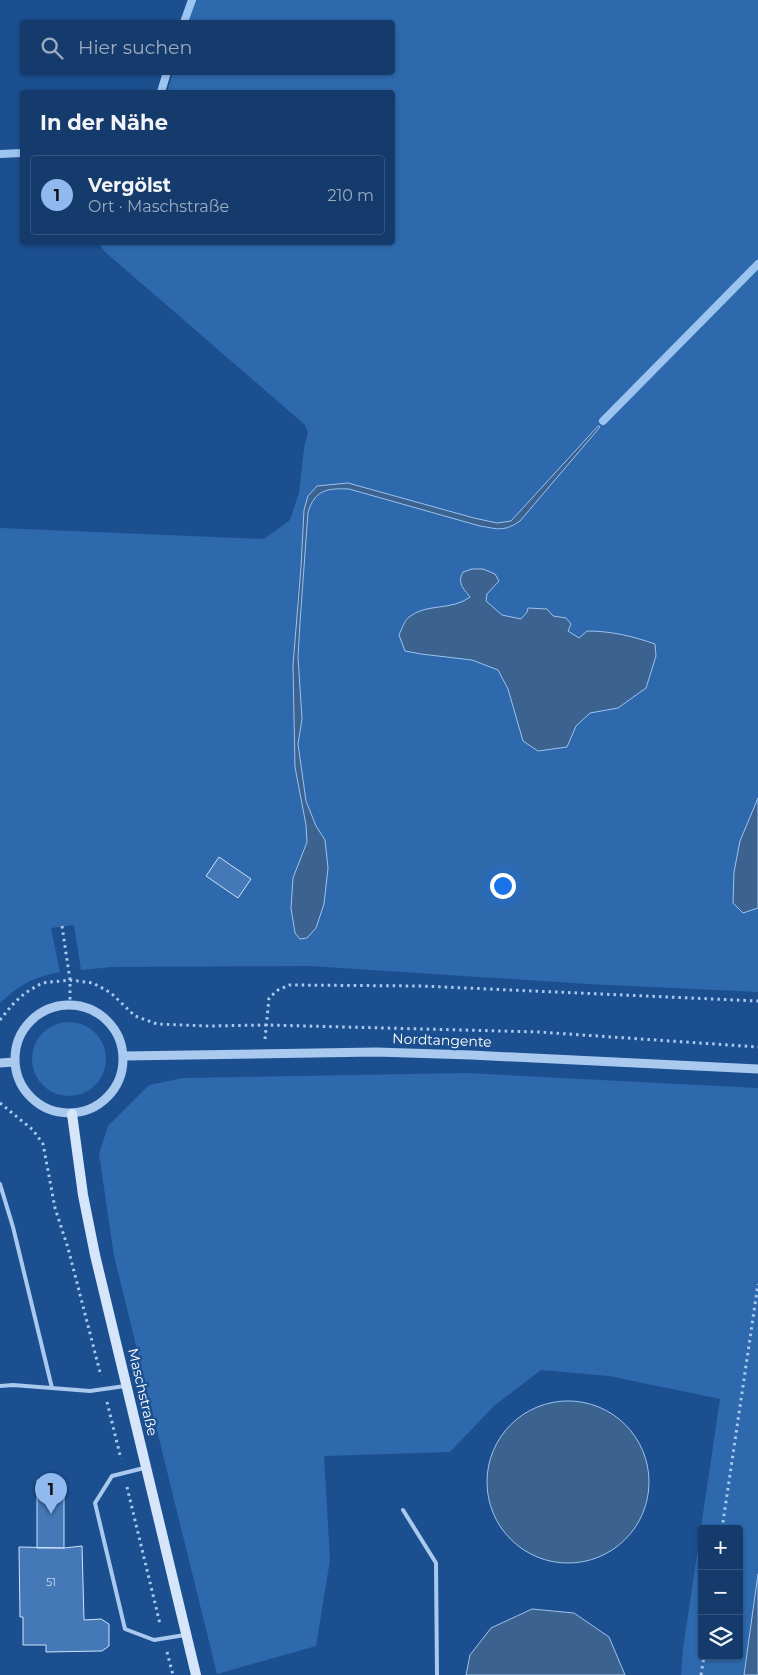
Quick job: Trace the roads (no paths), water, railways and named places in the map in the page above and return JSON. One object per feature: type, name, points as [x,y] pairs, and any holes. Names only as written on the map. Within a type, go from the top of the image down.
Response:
[{"type":"main road","name":"Maschstraße","points":[[72,1114],[83,1195],[93,1246],[196,1675]]},
{"type":"street","points":[[70,1005],[86,1007],[101,1015],[113,1026],[121,1040],[124,1056],[122,1073],[115,1089],[104,1102],[89,1111],[72,1114],[54,1112],[39,1105],[32,1099],[26,1093],[18,1078],[14,1062],[16,1047],[21,1033],[30,1021],[42,1012],[56,1006],[70,1005]]},
{"type":"street","name":"Nordtangente","points":[[124,1056],[376,1052],[471,1054],[758,1069]]},
{"type":"street","points":[[0,1063],[14,1062]]},
{"type":"lane","points":[[0,1184],[13,1227],[52,1388]]},
{"type":"lane","points":[[0,1386],[13,1385],[90,1392],[127,1385]]},
{"type":"lane","points":[[146,1468],[112,1476],[95,1503],[125,1630],[154,1640],[186,1635]]},
{"type":"lane","points":[[403,1510],[436,1563],[437,1675]]},
{"type":"waterway","points":[[185,20],[192,0]]},
{"type":"waterway","points":[[162,90],[166,75]]},
{"type":"waterway","points":[[0,154],[20,153]]},
{"type":"waterway","points":[[603,421],[758,264]]},
{"type":"place","name":"Vergölst","points":[[51,1514]]}]
